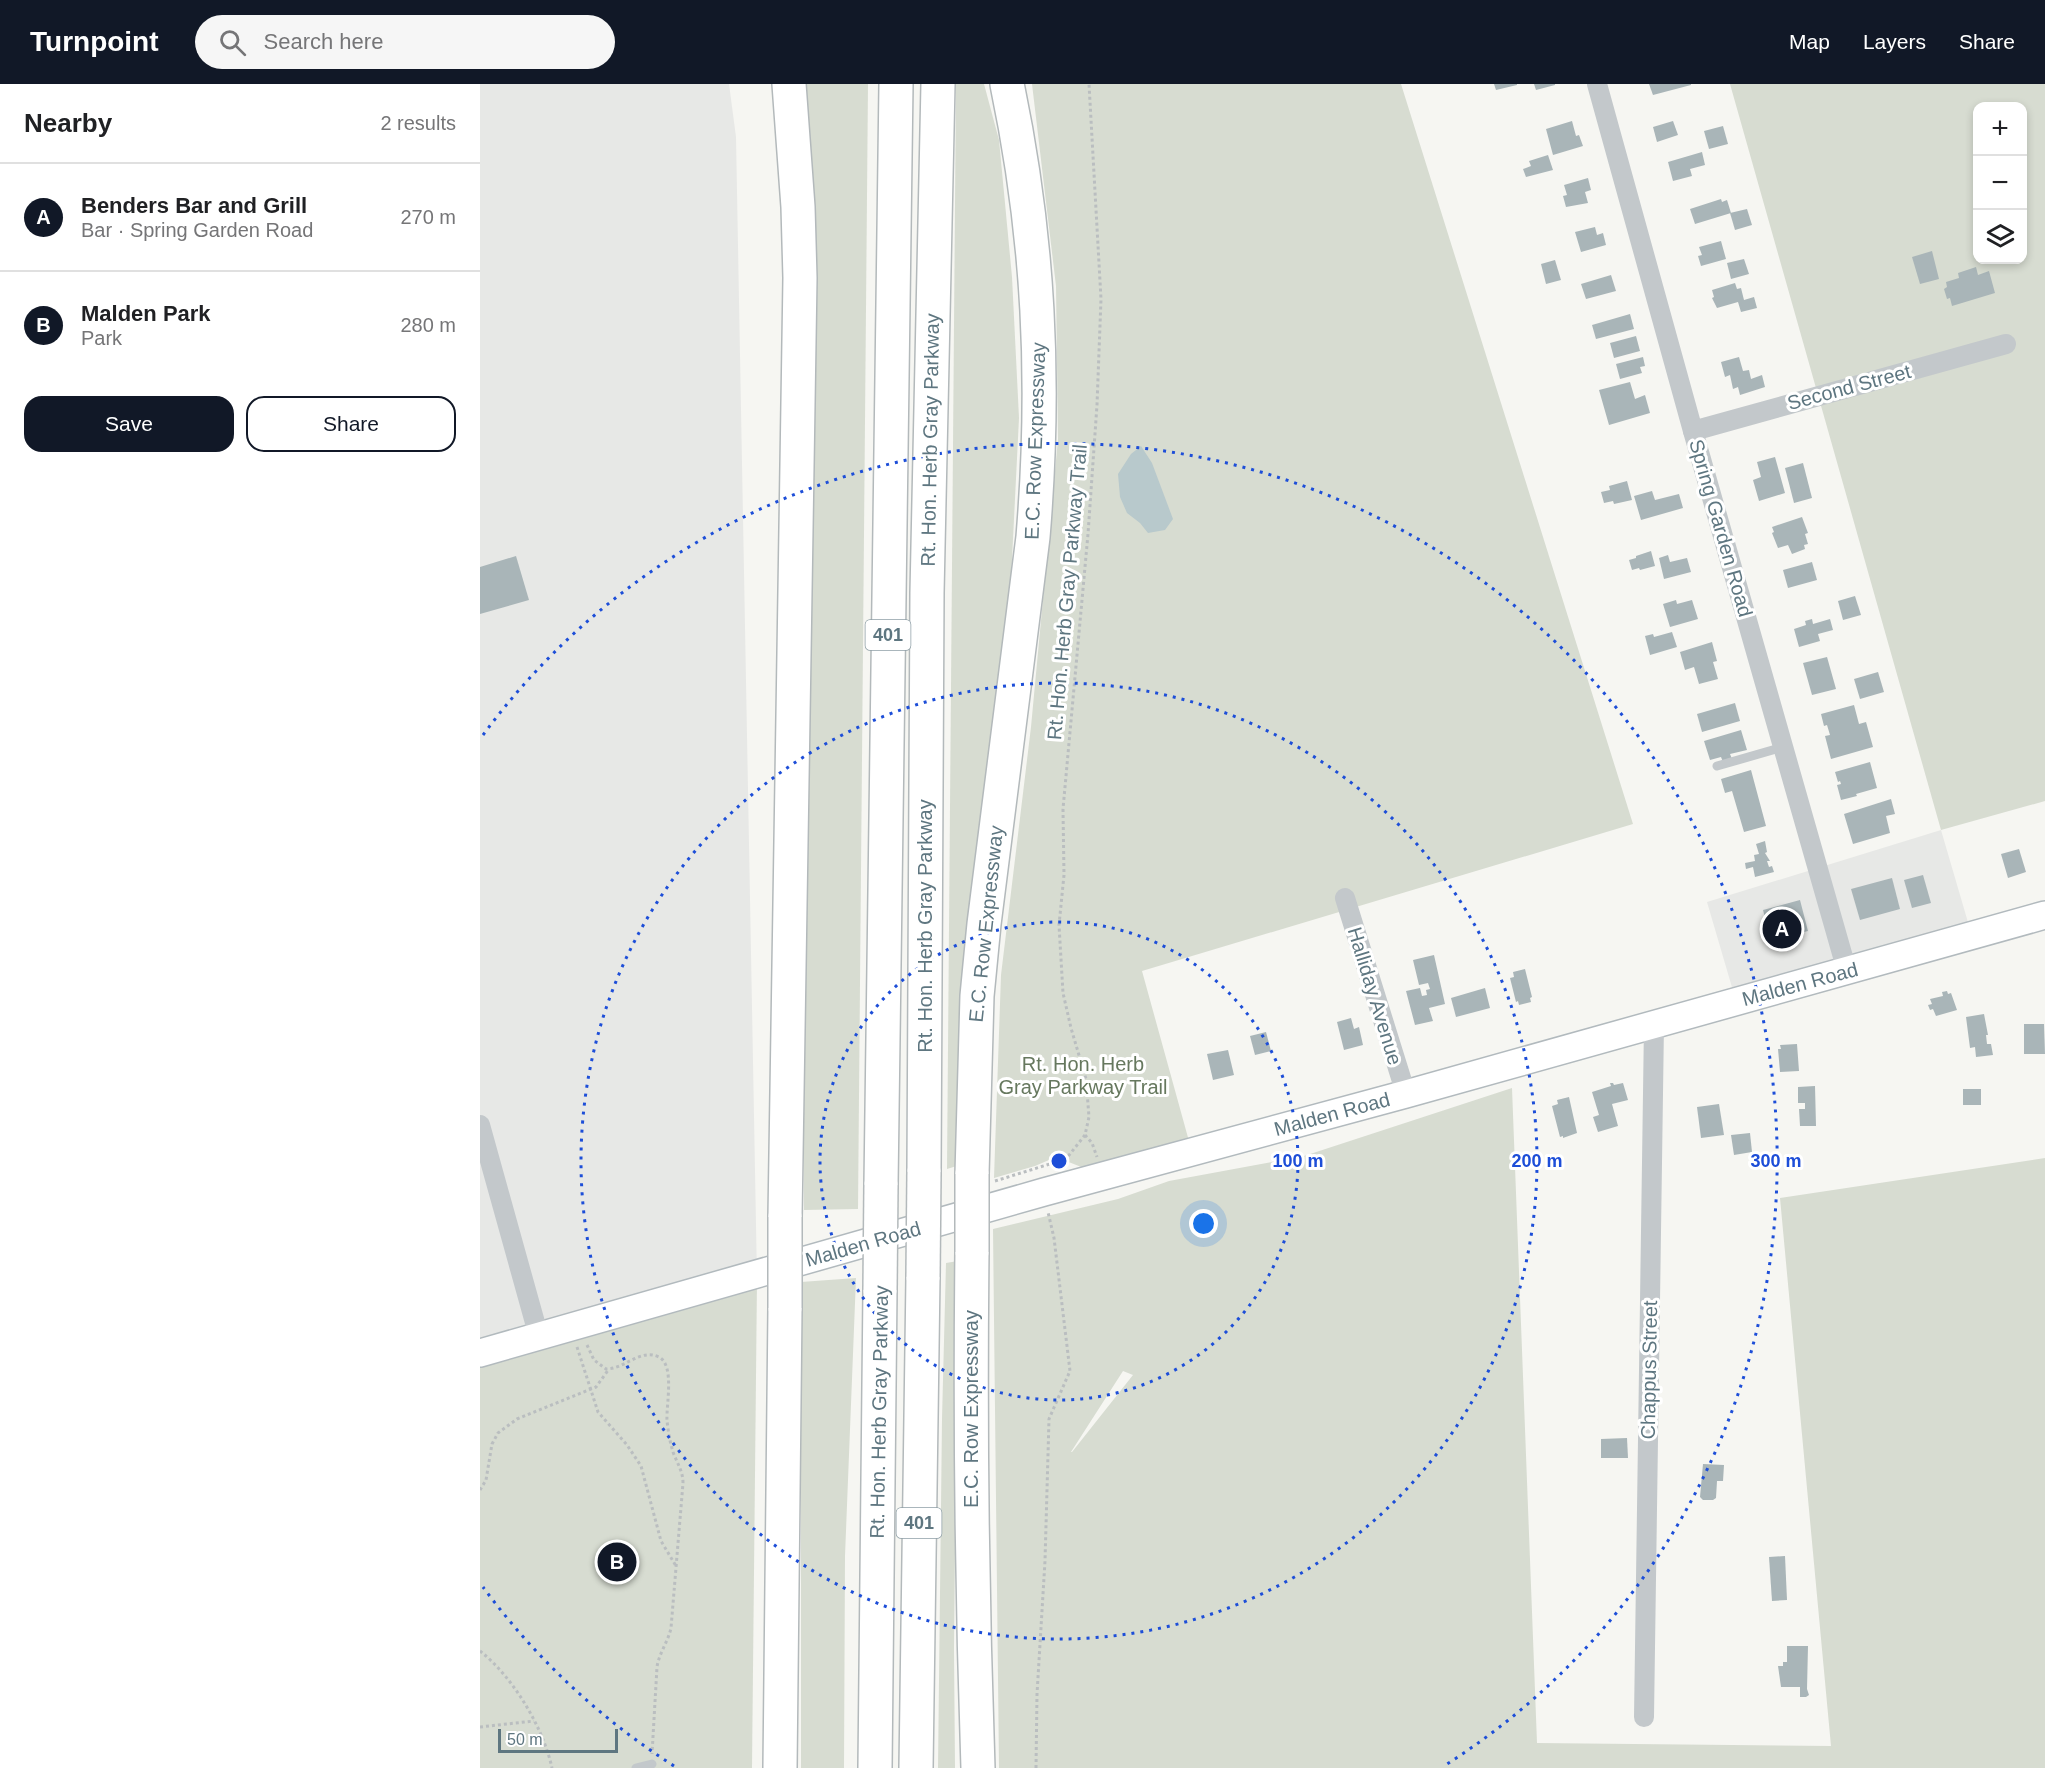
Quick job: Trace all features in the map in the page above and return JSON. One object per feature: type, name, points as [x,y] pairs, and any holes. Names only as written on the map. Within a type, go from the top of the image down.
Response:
[{"type":"highway","points":[[780,1768],[785,1217],[800,278],[798,207],[789,84]]},
{"type":"highway","name":"Rt. Hon. Herb Gray Parkway","points":[[875,1768],[896,84]]},
{"type":"highway","name":"Rt. Hon. Herb Gray Parkway","points":[[916,1768],[924,1172],[927,593],[938,84]]},
{"type":"highway","name":"E.C. Row Expressway","points":[[978,1768],[971,1559],[970,1407],[972,1252],[980,1179],[974,1068],[984,924],[1033,537],[1040,411],[1039,341],[1033,252],[1024,175],[1007,84]]},
{"type":"main road","name":"Malden Road","points":[[480,1353],[1044,1192],[1406,1094],[2045,915]]},
{"type":"street","name":"Spring Garden Road","points":[[1597,84],[1693,431],[1847,970]]},
{"type":"street","name":"Second Street","points":[[1693,431],[2006,344]]},
{"type":"street","name":"Halliday Avenue","points":[[1345,898],[1406,1094]]},
{"type":"street","name":"Chappus Street","points":[[1644,1717],[1654,1024]]},
{"type":"street","points":[[480,1125],[539,1337]]},
{"type":"lane","points":[[1717,766],[1783,747]]},
{"type":"lane","points":[[636,1768],[652,1764]]},
{"type":"path","name":"Rt. Hon. Herb Gray Parkway Trail","points":[[980,1179],[1066,1158],[1085,1135],[1089,1117],[1088,1089],[1066,1009],[1060,972],[1059,925],[1064,875],[1063,809],[1088,534],[1097,405],[1101,299],[1089,84]]},
{"type":"path","points":[[1036,1768],[1049,1419],[1070,1371],[1054,1238],[1044,1192]]},
{"type":"path","points":[[584,1337],[594,1360],[602,1367],[609,1369]]},
{"type":"path","points":[[575,1340],[598,1412],[627,1445],[641,1466],[661,1541],[676,1566]]},
{"type":"path","points":[[480,1490],[486,1480],[492,1444],[498,1433],[517,1419],[596,1387],[609,1369],[642,1355],[659,1357],[663,1360],[667,1370],[668,1429],[672,1449],[683,1476],[671,1628],[669,1638],[658,1658],[657,1667],[652,1764]]},
{"type":"path","points":[[480,1651],[523,1700],[534,1721],[552,1768]]},
{"type":"path","points":[[480,1727],[534,1721]]},
{"type":"shaded area","points":[[480,84],[729,84],[736,137],[757,1279],[480,1356]]},
{"type":"shaded area","points":[[1141,446],[1152,463],[1173,519],[1165,530],[1148,533],[1127,513],[1120,497],[1118,474],[1131,454]]},
{"type":"shaded area","points":[[1941,830],[1972,936],[1736,1001],[1707,902]]},
{"type":"green space","points":[[798,84],[868,84],[858,1209],[804,1210]]},
{"type":"green space","points":[[956,84],[984,84],[999,140],[1012,277],[1019,418],[1008,640],[963,1164],[947,1169]]},
{"type":"green space","points":[[1032,84],[1401,84],[1633,824],[1142,971],[1192,1152],[1104,1176],[1056,1157],[994,1178],[1001,975],[1031,727],[1058,439],[1056,286]]},
{"type":"green space","points":[[1730,84],[2045,84],[2045,801],[1941,830]]},
{"type":"green space","points":[[1512,1088],[1537,1743],[1831,1746],[1780,1198],[2045,1158],[2045,1768],[999,1768],[993,1229],[1118,1199],[1169,1181],[1304,1156]],"holes":[[[1123,1371],[1133,1375],[1072,1452],[1071,1452]]]},
{"type":"green space","points":[[958,1261],[955,1768],[938,1768],[946,1263]]},
{"type":"green space","points":[[856,1278],[845,1556],[844,1768],[801,1768],[801,1282]]},
{"type":"green space","points":[[757,1279],[752,1768],[480,1768],[480,1356]]},
{"type":"building","points":[[1494,84],[1517,84],[1517,85],[1496,90]]},
{"type":"building","points":[[1534,84],[1555,84],[1555,85],[1536,90]]},
{"type":"building","points":[[1649,84],[1691,84],[1691,85],[1653,95]]},
{"type":"building","points":[[1572,121],[1576,136],[1579,135],[1583,146],[1553,155],[1546,129]]},
{"type":"building","points":[[1673,121],[1678,135],[1657,142],[1653,127]]},
{"type":"building","points":[[1723,126],[1728,144],[1709,149],[1704,131]]},
{"type":"building","points":[[1702,152],[1705,165],[1690,169],[1692,176],[1673,181],[1668,162]]},
{"type":"building","points":[[1548,155],[1553,170],[1526,177],[1523,169],[1531,166],[1529,161]]},
{"type":"building","points":[[1588,178],[1591,190],[1585,192],[1588,203],[1566,207],[1563,196],[1567,195],[1564,185]]},
{"type":"building","points":[[1721,199],[1722,202],[1727,200],[1731,213],[1695,224],[1690,209]]},
{"type":"building","points":[[1747,209],[1752,225],[1735,230],[1730,213]]},
{"type":"building","points":[[1595,227],[1597,235],[1603,233],[1606,245],[1581,252],[1575,232]]},
{"type":"building","points":[[1721,241],[1726,259],[1701,266],[1698,256],[1702,255],[1699,247]]},
{"type":"building","points":[[1932,251],[1939,279],[1920,284],[1912,257]]},
{"type":"building","points":[[1744,259],[1749,274],[1731,279],[1727,263]]},
{"type":"building","points":[[1555,260],[1561,280],[1546,284],[1541,264]]},
{"type":"building","points":[[1976,267],[1978,275],[1989,271],[1995,293],[1952,306],[1944,289],[1947,287],[1946,282],[1959,278],[1958,273]]},
{"type":"building","points":[[1611,275],[1616,291],[1586,299],[1581,284]]},
{"type":"building","points":[[1735,283],[1737,289],[1741,288],[1744,300],[1754,297],[1757,308],[1741,312],[1738,302],[1717,308],[1712,298],[1714,297],[1712,290]]},
{"type":"building","points":[[1630,314],[1634,329],[1596,339],[1592,325]]},
{"type":"building","points":[[1636,336],[1640,351],[1614,358],[1610,343]]},
{"type":"building","points":[[1643,357],[1645,366],[1640,367],[1642,373],[1620,379],[1616,364]]},
{"type":"building","points":[[1739,357],[1743,371],[1749,370],[1751,379],[1762,375],[1765,387],[1740,395],[1738,387],[1733,389],[1730,375],[1725,377],[1721,362]]},
{"type":"building","points":[[1630,382],[1635,399],[1645,395],[1650,413],[1609,425],[1599,390]]},
{"type":"building","points":[[1775,457],[1785,493],[1759,501],[1753,480],[1761,477],[1757,462]]},
{"type":"building","points":[[1803,463],[1812,498],[1794,503],[1785,468]]},
{"type":"building","points":[[1627,481],[1632,500],[1614,504],[1613,501],[1604,503],[1601,492],[1610,490],[1609,486]]},
{"type":"building","points":[[1652,491],[1655,500],[1679,494],[1683,508],[1641,520],[1634,496]]},
{"type":"building","points":[[1802,517],[1808,533],[1805,534],[1808,544],[1804,545],[1805,549],[1792,554],[1788,545],[1778,548],[1772,527]]},
{"type":"building","points":[[1651,551],[1655,566],[1632,570],[1629,560]]},
{"type":"building","points":[[1668,555],[1670,562],[1687,558],[1691,572],[1664,579],[1659,558]]},
{"type":"building","points":[[516,556],[529,600],[480,614],[480,567]]},
{"type":"building","points":[[1812,562],[1817,580],[1788,588],[1783,570]]},
{"type":"building","points":[[1855,596],[1861,615],[1843,620],[1838,601]]},
{"type":"building","points":[[1676,600],[1677,604],[1692,600],[1698,619],[1670,627],[1663,604]]},
{"type":"building","points":[[1812,619],[1813,624],[1830,619],[1833,630],[1818,634],[1820,641],[1799,647],[1794,629],[1806,625],[1805,621]]},
{"type":"building","points":[[1672,632],[1677,647],[1650,655],[1645,636],[1653,634],[1654,637]]},
{"type":"building","points":[[1712,642],[1717,661],[1713,662],[1718,679],[1699,684],[1694,667],[1685,670],[1680,652]]},
{"type":"building","points":[[1827,657],[1836,689],[1812,695],[1803,663]]},
{"type":"building","points":[[1878,672],[1884,692],[1860,699],[1854,679]]},
{"type":"building","points":[[1735,703],[1740,721],[1702,732],[1697,714]]},
{"type":"building","points":[[1854,705],[1859,724],[1866,722],[1873,747],[1831,759],[1825,736],[1830,735],[1827,725],[1824,726],[1821,714]]},
{"type":"building","points":[[1741,730],[1747,750],[1730,754],[1732,759],[1723,762],[1721,757],[1710,760],[1704,741]]},
{"type":"building","points":[[1870,762],[1877,788],[1841,800],[1837,785],[1841,784],[1835,772]]},
{"type":"building","points":[[1751,770],[1766,826],[1744,832],[1732,791],[1725,793],[1721,779]]},
{"type":"building","points":[[1891,799],[1895,814],[1886,816],[1890,833],[1853,844],[1844,814]]},
{"type":"building","points":[[1765,841],[1767,852],[1765,853],[1770,861],[1767,861],[1774,872],[1755,877],[1753,867],[1746,869],[1745,863],[1755,861],[1754,855],[1759,854],[1756,844]]},
{"type":"building","points":[[2019,849],[2026,872],[2008,878],[2001,854]]},
{"type":"building","points":[[1923,875],[1931,903],[1912,908],[1904,880]]},
{"type":"building","points":[[1892,878],[1900,909],[1860,920],[1851,889]]},
{"type":"building","points":[[1800,900],[1808,931],[1796,934],[1797,939],[1785,942],[1784,937],[1771,941],[1763,910]]},
{"type":"building","points":[[1434,955],[1445,1004],[1429,1008],[1433,1021],[1415,1025],[1406,991],[1420,988],[1422,996],[1427,995],[1426,990],[1430,989],[1428,983],[1419,985],[1413,960]]},
{"type":"building","points":[[1525,969],[1532,997],[1531,1002],[1519,1005],[1518,1001],[1516,1002],[1510,978],[1514,977],[1513,972]]},
{"type":"building","points":[[1485,988],[1490,1008],[1456,1017],[1451,998]]},
{"type":"building","points":[[1947,991],[1948,994],[1951,993],[1957,1010],[1936,1016],[1928,1005],[1932,1004],[1930,999],[1943,996],[1942,992]]},
{"type":"building","points":[[1984,1014],[1988,1035],[1986,1035],[1987,1044],[1991,1044],[1993,1055],[1976,1057],[1975,1047],[1970,1048],[1966,1017]]},
{"type":"building","points":[[1351,1018],[1354,1029],[1359,1027],[1363,1045],[1344,1050],[1337,1022]]},
{"type":"building","points":[[2024,1024],[2044,1024],[2045,1054],[2024,1054]]},
{"type":"building","points":[[1266,1032],[1271,1051],[1255,1055],[1250,1036]]},
{"type":"building","points":[[1797,1044],[1799,1071],[1780,1072],[1778,1049],[1781,1049],[1780,1045]]},
{"type":"building","points":[[1228,1050],[1234,1075],[1213,1080],[1207,1054]]},
{"type":"building","points":[[1610,1083],[1614,1085],[1623,1083],[1628,1100],[1612,1104],[1618,1126],[1598,1132],[1593,1117],[1599,1115],[1592,1092],[1611,1086]]},
{"type":"building","points":[[1815,1086],[1816,1126],[1800,1126],[1799,1109],[1805,1109],[1805,1103],[1798,1103],[1798,1087]]},
{"type":"building","points":[[1963,1089],[1981,1089],[1981,1105],[1963,1105]]},
{"type":"building","points":[[1569,1097],[1577,1133],[1563,1138],[1563,1136],[1560,1137],[1552,1106],[1558,1104],[1557,1100]]},
{"type":"building","points":[[1719,1104],[1724,1135],[1701,1138],[1697,1107]]},
{"type":"building","points":[[1750,1133],[1752,1152],[1734,1155],[1731,1135]]},
{"type":"building","points":[[1627,1438],[1628,1458],[1601,1458],[1601,1439]]},
{"type":"building","points":[[1703,1464],[1724,1465],[1723,1481],[1717,1481],[1716,1498],[1713,1500],[1703,1500],[1700,1497]]},
{"type":"building","points":[[1785,1556],[1787,1600],[1772,1601],[1769,1557]]},
{"type":"building","points":[[1787,1646],[1808,1646],[1807,1689],[1809,1695],[1806,1697],[1800,1697],[1800,1687],[1781,1687],[1778,1666],[1783,1666],[1783,1662],[1787,1662]]},
{"type":"place","name":"Benders Bar and Grill","points":[[1782,929]]},
{"type":"place","name":"Malden Park","points":[[617,1562]]}]
